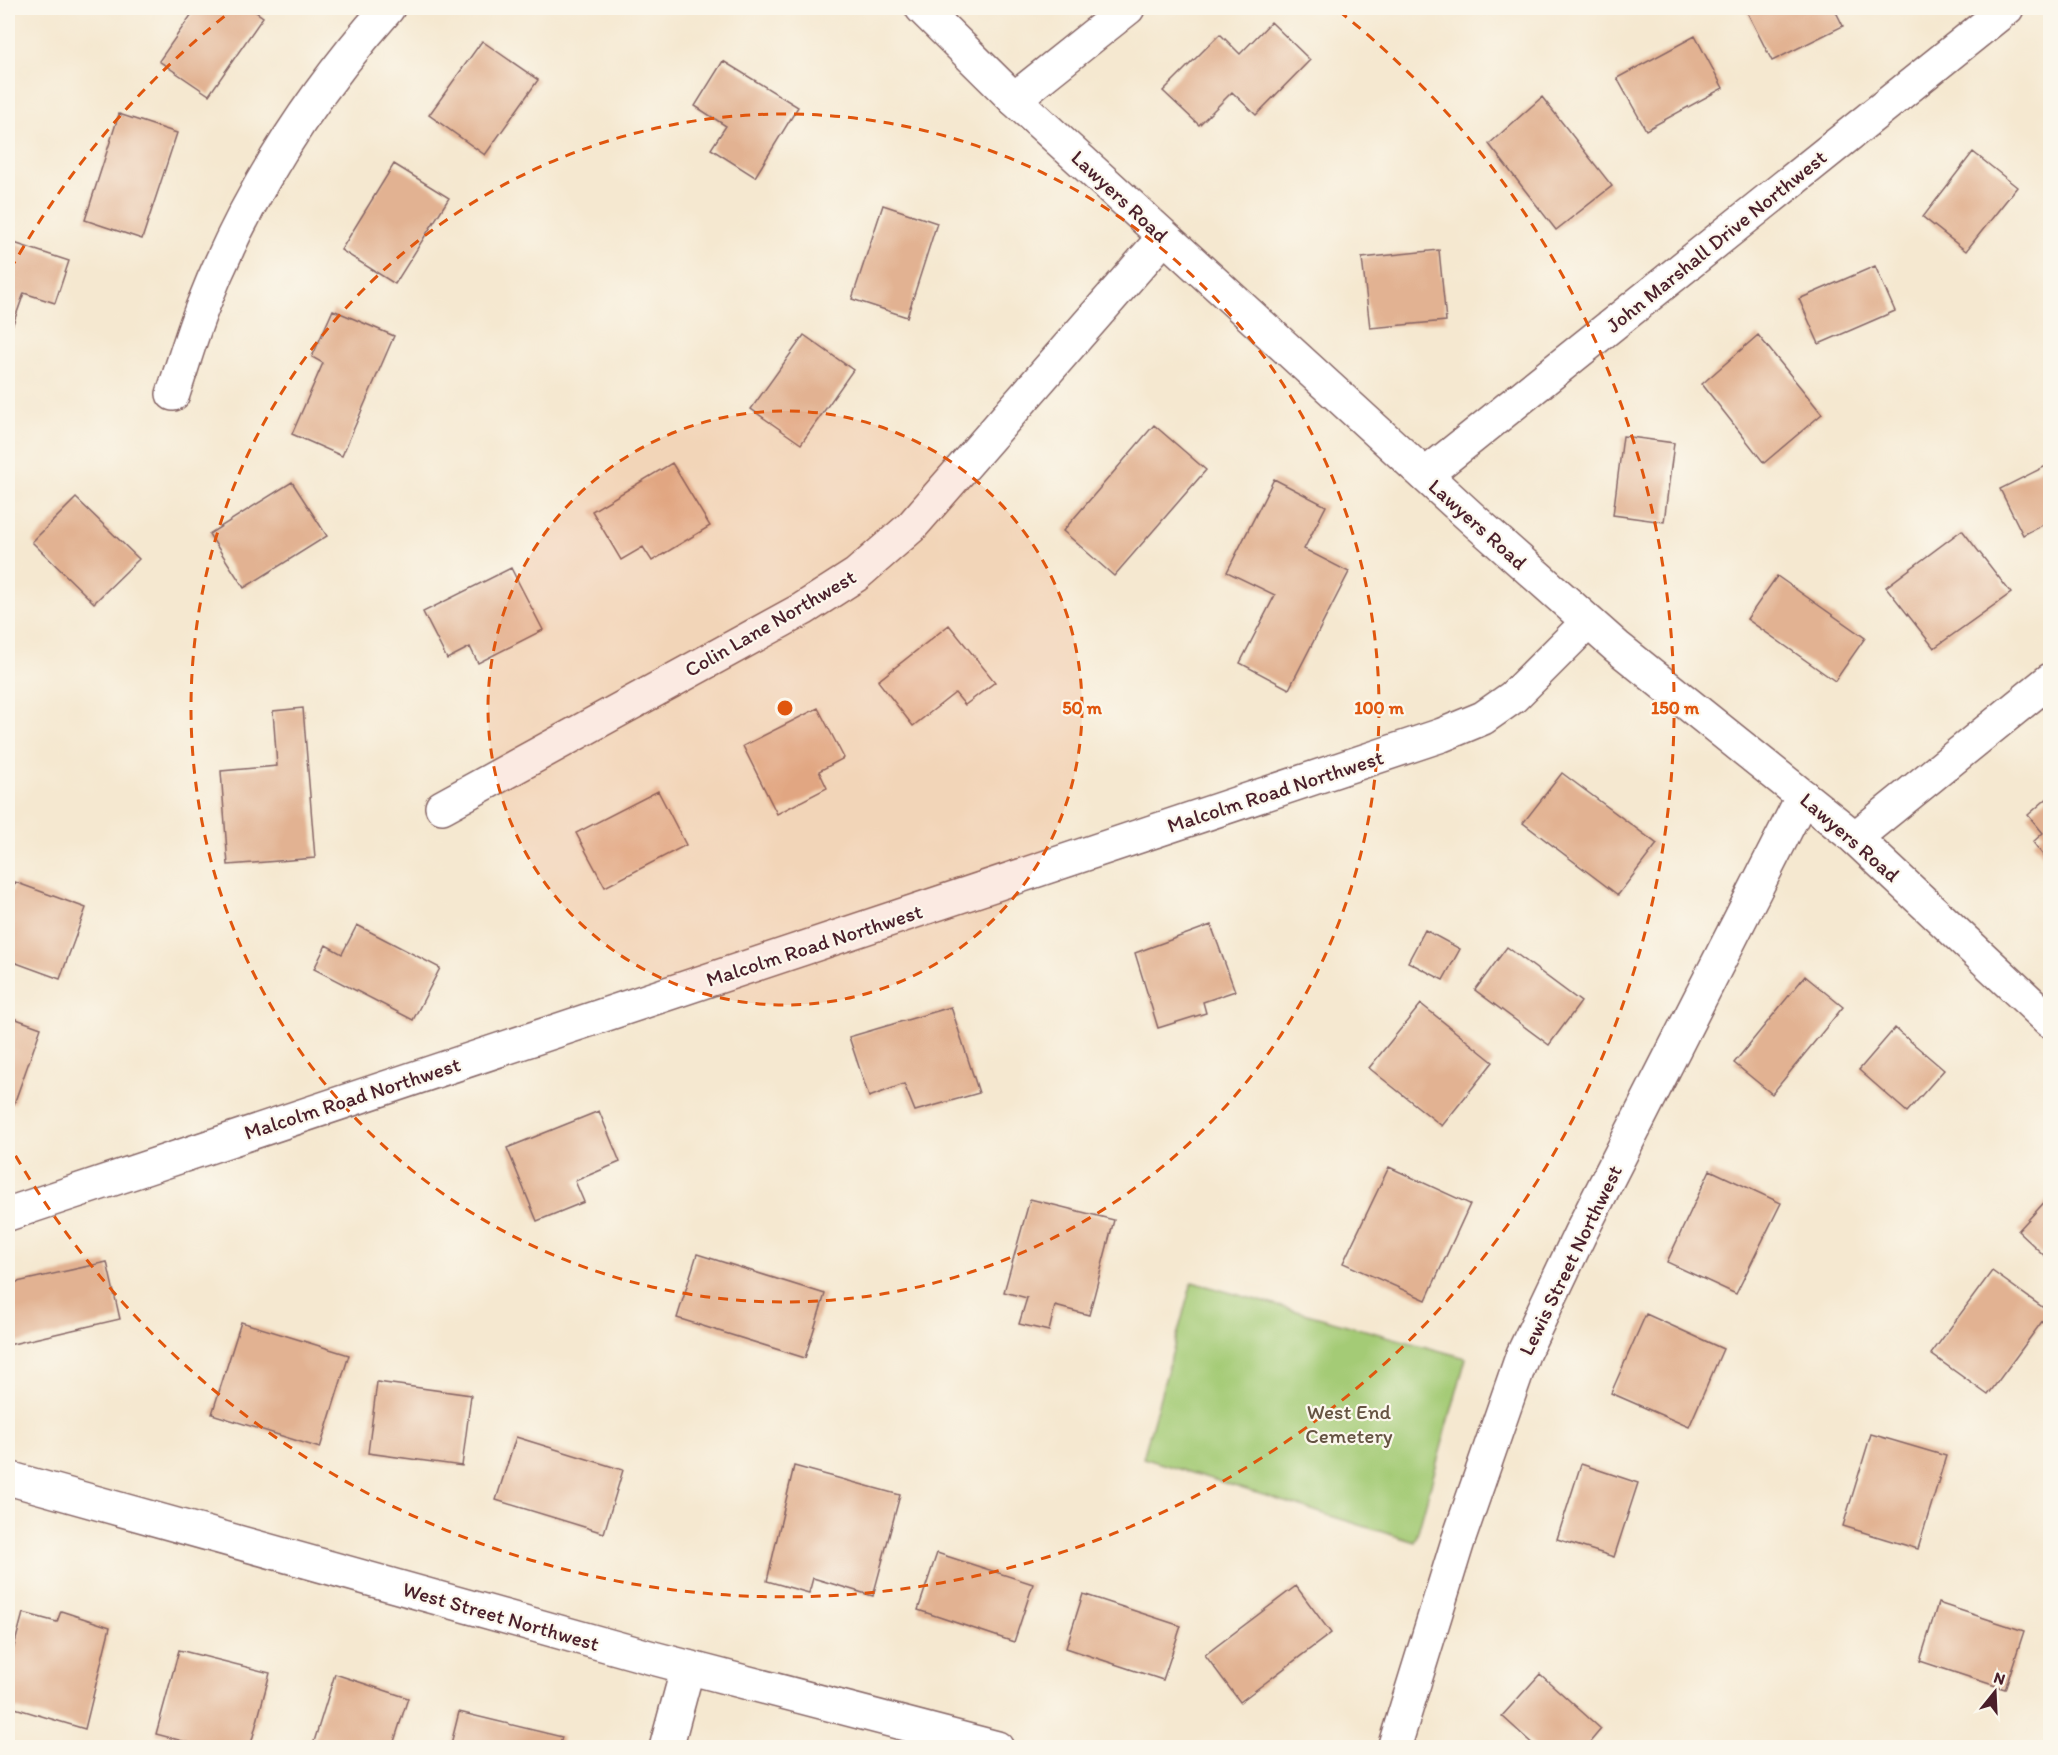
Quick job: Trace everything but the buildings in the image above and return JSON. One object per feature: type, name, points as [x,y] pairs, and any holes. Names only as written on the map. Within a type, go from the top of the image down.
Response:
[{"type":"street","points":[[173,394],[202,307],[245,214],[295,127],[352,48],[388,8]]},
{"type":"street","name":"Lawyers Road","points":[[922,8],[1014,99],[1588,622],[1855,837],[2050,1021]]},
{"type":"street","points":[[1014,99],[1128,8]]},
{"type":"street","name":"John Marshall Drive Northwest","points":[[1425,475],[2007,8]]},
{"type":"street","name":"Colin Lane Northwest","points":[[442,807],[803,609],[856,574],[911,527],[1164,237]]},
{"type":"street","name":"Malcolm Road Northwest","points":[[8,1214],[1442,735],[1483,718],[1513,697],[1588,622]]},
{"type":"street","points":[[1855,837],[2050,680]]},
{"type":"street","name":"Lewis Street Northwest","points":[[1394,1748],[1458,1541],[1523,1354],[1580,1234],[1803,796]]},
{"type":"street","name":"West Street Northwest","points":[[8,1478],[688,1667],[997,1748]]},
{"type":"street","points":[[666,1748],[688,1667]]},
{"type":"green space","name":"West End Cemetery","points":[[1192,1282],[1466,1358],[1415,1542],[1143,1458]]}]
